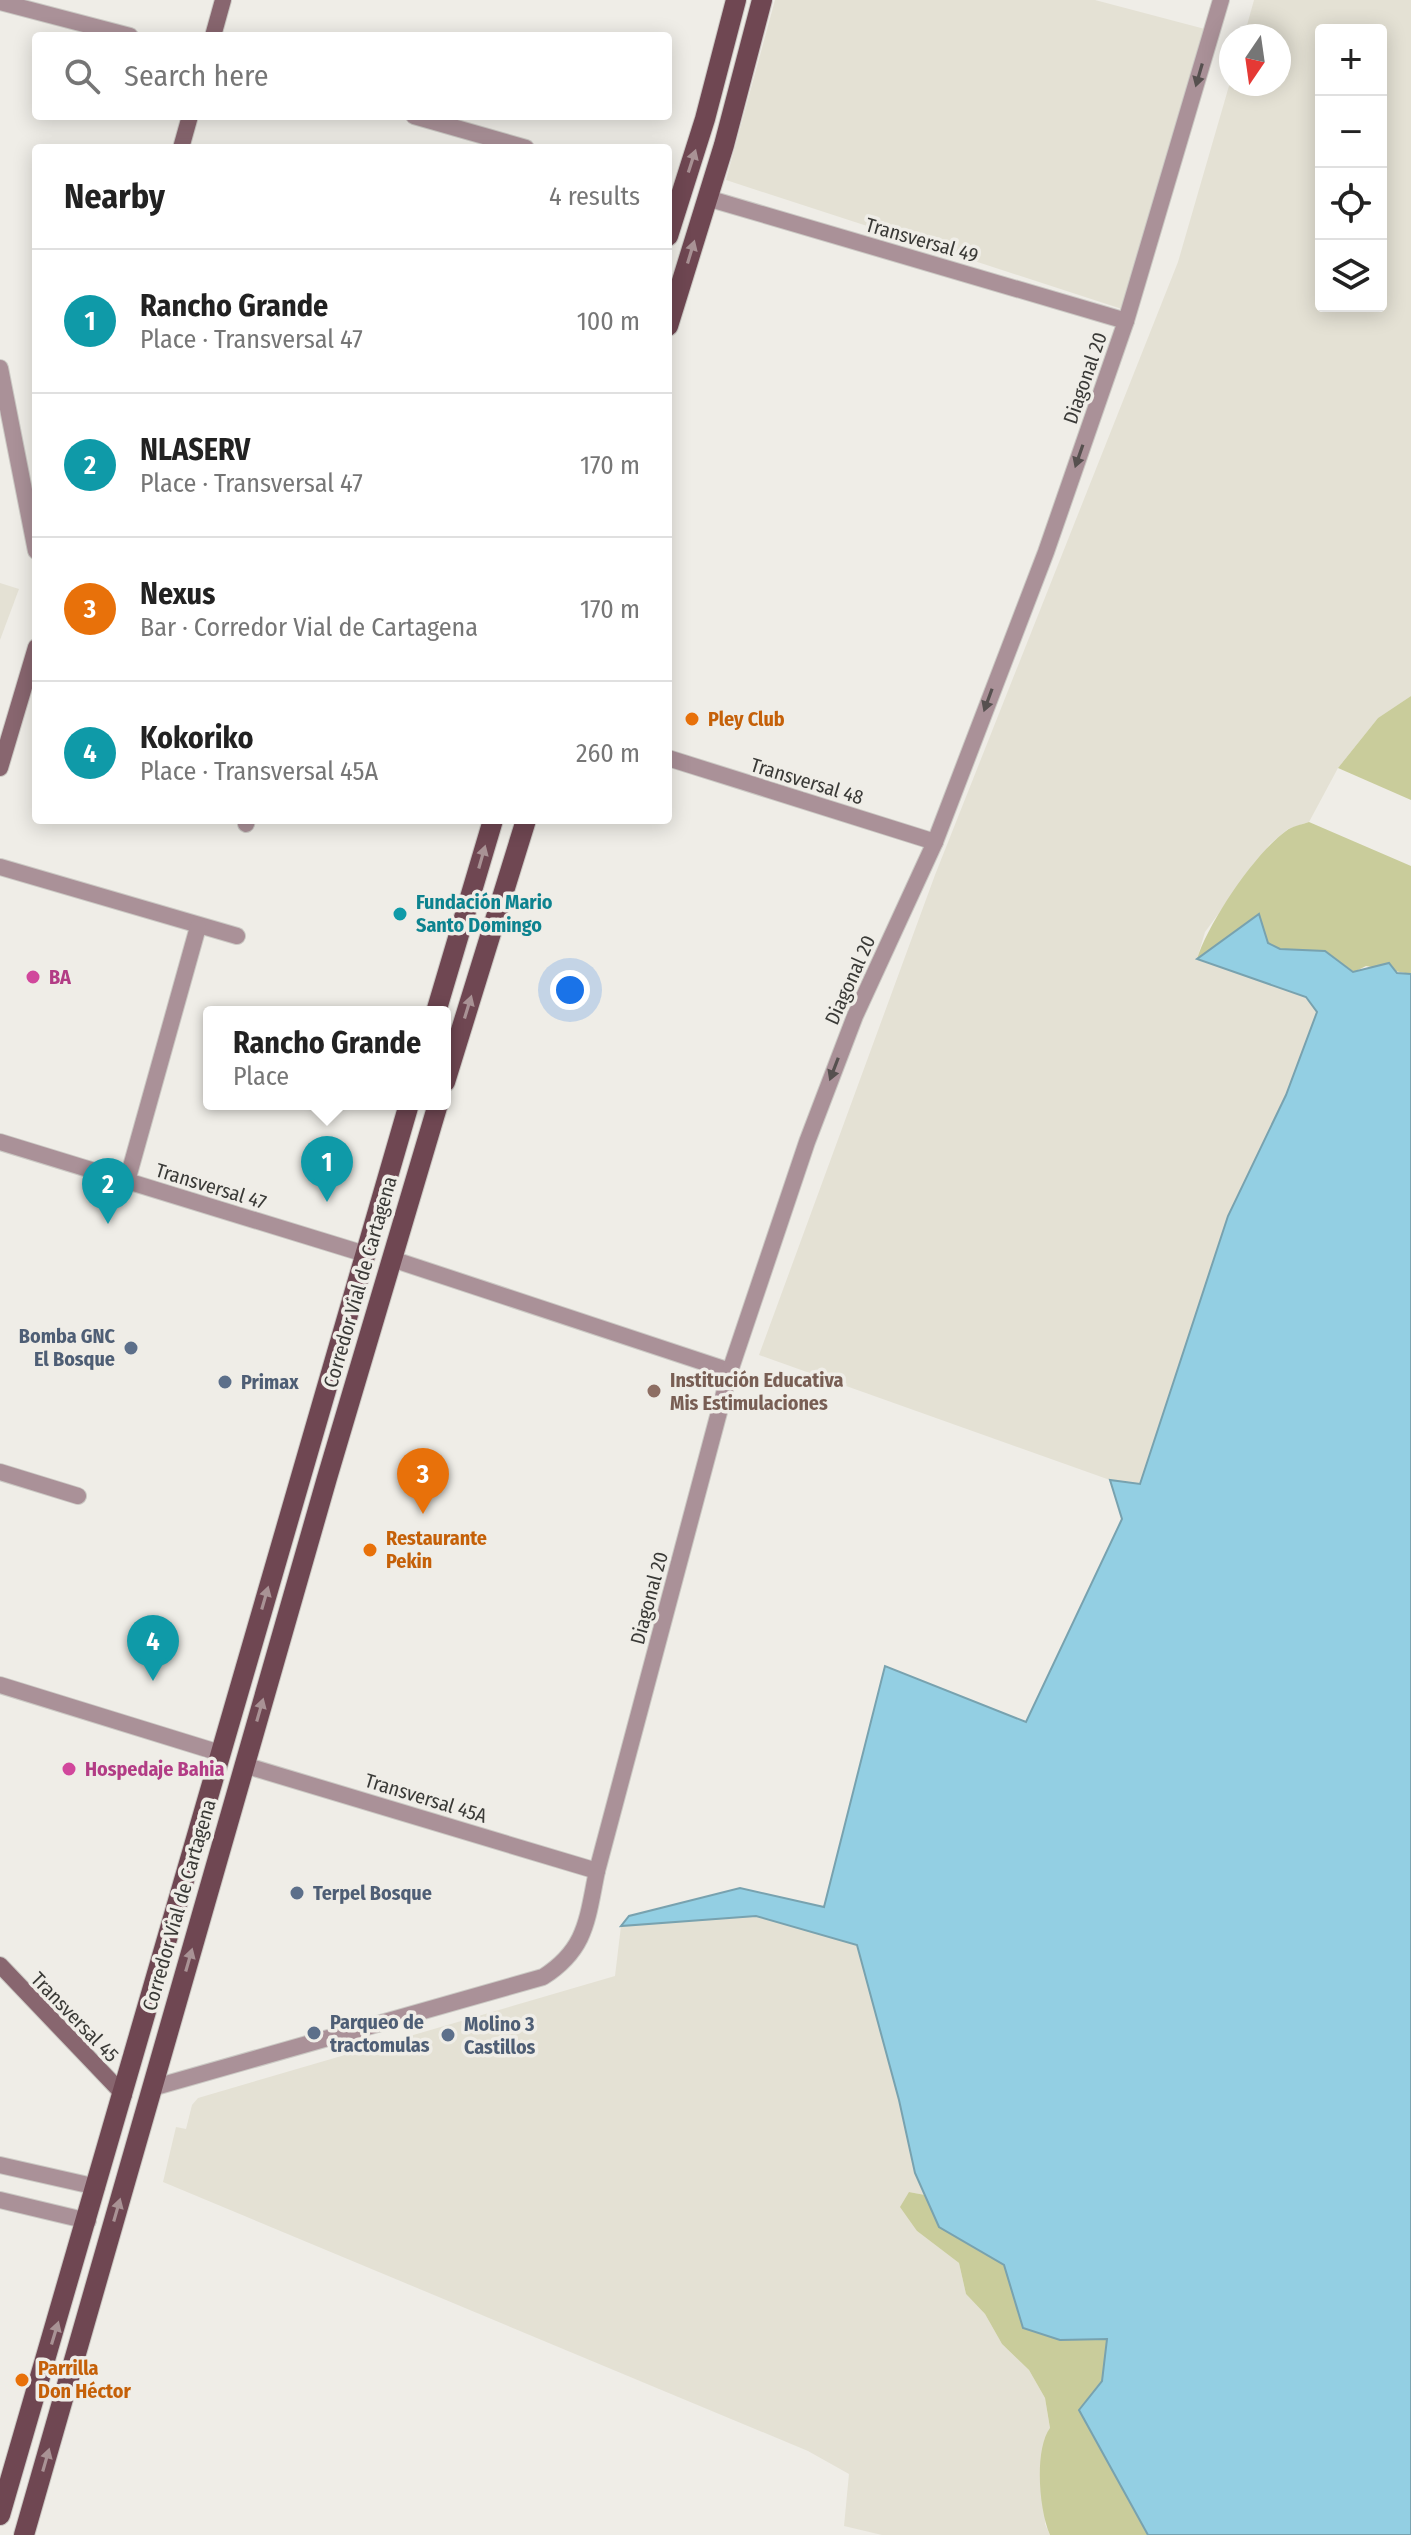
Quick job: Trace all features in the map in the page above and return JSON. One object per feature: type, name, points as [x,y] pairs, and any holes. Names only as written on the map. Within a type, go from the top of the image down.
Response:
[{"type":"main road","points":[[675,190],[736,0]]},
{"type":"main road","points":[[672,313],[762,0]]},
{"type":"main road","points":[[438,1006],[492,824]]},
{"type":"main road","points":[[451,1063],[525,824]]},
{"type":"main road","name":"Corredor Vial de Cartagena","points":[[0,2514],[88,2221],[407,1110]]},
{"type":"main road","name":"Corredor Vial de Cartagena","points":[[24,2535],[244,1765],[436,1110]]},
{"type":"street","points":[[214,32],[223,0]]},
{"type":"street","name":"Diagonal 20","points":[[152,2088],[543,1977],[567,1961],[584,1933],[597,1871],[730,1371],[807,1142],[855,1016],[935,842],[1046,552],[1126,321],[1221,0]]},
{"type":"street","points":[[0,2],[115,32]]},
{"type":"street","points":[[182,144],[189,120]]},
{"type":"street","points":[[428,120],[512,144]]},
{"type":"street","name":"Transversal 49","points":[[707,198],[1126,321]]},
{"type":"street","points":[[0,368],[32,531]]},
{"type":"street","points":[[0,768],[32,660]]},
{"type":"street","name":"Transversal 48","points":[[672,759],[935,842]]},
{"type":"street","points":[[0,867],[237,936]]},
{"type":"street","points":[[127,1181],[198,927]]},
{"type":"street","name":"Transversal 47","points":[[0,1142],[365,1254]]},
{"type":"street","points":[[392,1259],[730,1371]]},
{"type":"street","points":[[0,1472],[78,1496]]},
{"type":"street","points":[[0,1685],[220,1753]]},
{"type":"street","name":"Transversal 45A","points":[[244,1765],[597,1871]]},
{"type":"street","name":"Transversal 45","points":[[0,1965],[124,2095]]},
{"type":"street","points":[[0,2165],[97,2187]]},
{"type":"street","points":[[0,2200],[88,2221]]},
{"type":"shaded area","points":[[775,0],[1095,0],[1219,33],[1125,310],[726,180]]},
{"type":"shaded area","points":[[1254,0],[1411,0],[1411,696],[1378,718],[1338,768],[1309,822],[1288,829],[1270,844],[1205,932],[1197,959],[1306,997],[1318,1012],[1286,1095],[1228,1216],[1140,1484],[1110,1480],[759,1355],[935,875],[1178,262],[1226,96],[1291,96],[1291,24],[1247,24]]},
{"type":"shaded area","points":[[0,583],[19,589],[0,640]]},
{"type":"shaded area","points":[[756,1916],[857,1945],[899,2100],[915,2173],[925,2195],[909,2192],[917,2231],[959,2263],[966,2294],[985,2314],[1002,2344],[1029,2370],[1045,2398],[1050,2428],[1045,2524],[1050,2535],[882,2535],[844,2526],[849,2474],[808,2451],[163,2182],[176,2127],[186,2129],[192,2105],[198,2098],[615,1976],[621,1926]]},
{"type":"green space","points":[[1411,696],[1411,800],[1338,768],[1378,718]]},
{"type":"green space","points":[[1309,822],[1411,866],[1411,974],[1366,966],[1354,972],[1325,951],[1280,949],[1268,943],[1259,914],[1197,959],[1211,927],[1247,872],[1288,829]]},
{"type":"green space","points":[[909,2192],[925,2195],[939,2227],[1004,2265],[1023,2328],[1060,2340],[1107,2338],[1102,2381],[1148,2535],[1050,2535],[1043,2511],[1040,2480],[1042,2450],[1050,2428],[1045,2398],[1029,2370],[1002,2344],[985,2314],[966,2294],[959,2263],[917,2231],[900,2207]]},
{"type":"water","points":[[1259,914],[1268,943],[1280,949],[1325,951],[1353,972],[1389,963],[1397,973],[1411,974],[1411,2535],[1148,2535],[1079,2410],[1102,2381],[1107,2339],[1060,2340],[1023,2328],[1004,2265],[939,2227],[915,2173],[899,2100],[857,1945],[756,1916],[621,1926],[629,1916],[740,1888],[824,1907],[885,1666],[1026,1722],[1122,1519],[1110,1480],[1140,1484],[1228,1216],[1286,1095],[1317,1012],[1306,997],[1197,959]]},
{"type":"place","name":"Pley Club","points":[[692,719]]},
{"type":"place","name":"Fundación Mario Santo Domingo","points":[[400,914]]},
{"type":"place","name":"BA","points":[[33,977]]},
{"type":"place","name":"Rancho Grande","points":[[327,1202]]},
{"type":"place","name":"NLASERV","points":[[108,1224]]},
{"type":"place","name":"Bomba GNC El Bosque","points":[[131,1348]]},
{"type":"place","name":"Primax","points":[[225,1382]]},
{"type":"place","name":"Institución Educativa Mis Estimulaciones","points":[[654,1391]]},
{"type":"place","name":"Nexus","points":[[423,1514]]},
{"type":"place","name":"Restaurante Pekin","points":[[370,1550]]},
{"type":"place","name":"Kokoriko","points":[[153,1681]]},
{"type":"place","name":"Hospedaje Bahia","points":[[69,1769]]},
{"type":"place","name":"Terpel Bosque","points":[[297,1893]]},
{"type":"place","name":"Parqueo de tractomulas","points":[[314,2033]]},
{"type":"place","name":"Molino 3 Castillos","points":[[448,2035]]},
{"type":"place","name":"Parrilla Don Héctor","points":[[22,2380]]}]
